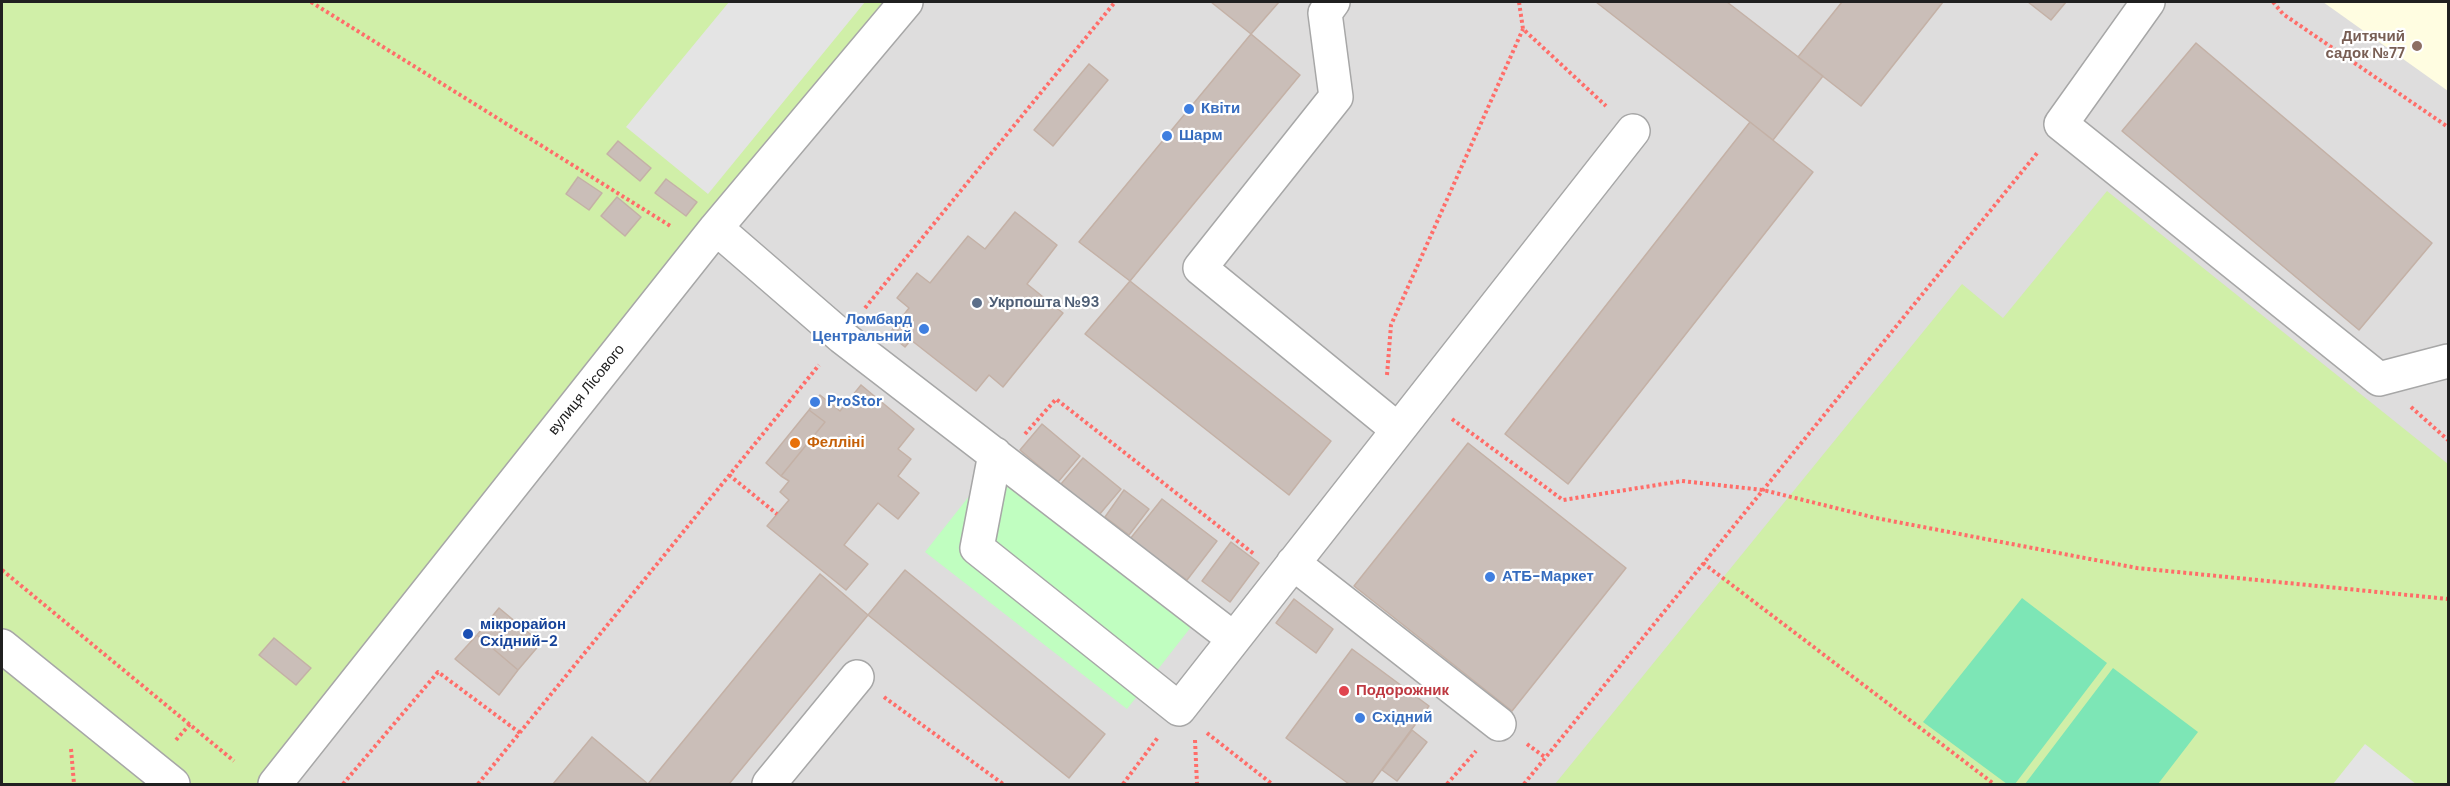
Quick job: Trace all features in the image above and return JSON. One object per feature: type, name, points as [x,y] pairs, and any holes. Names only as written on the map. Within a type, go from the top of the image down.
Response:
[{"type":"street","name":"вулиця Лісового","points":[[275,784],[709,237],[906,2]]},
{"type":"street","points":[[1333,2],[1325,13],[1336,97],[1200,268],[1390,424]]},
{"type":"street","points":[[2148,2],[2061,124],[2379,379],[2448,361]]},
{"type":"street","points":[[1008,446],[977,548],[1186,716],[1234,639],[1288,570],[1390,424],[1422,397],[1633,131]]},
{"type":"street","points":[[709,237],[842,337],[1008,446],[1234,639]]},
{"type":"street","points":[[1288,570],[1500,724]]},
{"type":"street","points":[[2,646],[173,784]]},
{"type":"street","points":[[769,784],[857,677]]},
{"type":"path","points":[[311,2],[709,237]]},
{"type":"path","points":[[478,784],[1115,2]]},
{"type":"path","points":[[1390,424],[1390,326],[1523,29],[1520,2]]},
{"type":"path","points":[[2273,2],[2283,15],[2448,127]]},
{"type":"path","points":[[1523,29],[1633,131]]},
{"type":"path","points":[[1524,784],[2061,124]]},
{"type":"path","points":[[1422,397],[1563,500],[1682,481],[1763,490],[1876,518],[2137,568],[2448,599]]},
{"type":"path","points":[[1008,446],[1056,399],[1288,570]]},
{"type":"path","points":[[729,476],[777,514]]},
{"type":"path","points":[[1703,563],[1994,784]]},
{"type":"path","points":[[2,570],[234,761]]},
{"type":"path","points":[[343,784],[438,672],[520,733]]},
{"type":"path","points":[[857,677],[1003,784]]},
{"type":"path","points":[[1123,784],[1186,716]]},
{"type":"path","points":[[1186,716],[1197,784]]},
{"type":"path","points":[[1186,716],[1272,784]]},
{"type":"shaded area","points":[[729,2],[865,2],[708,194],[626,127]]},
{"type":"shaded area","points":[[906,2],[2448,2],[2448,784],[275,784]]},
{"type":"shaded area","name":"Дитячий садок №77","points":[[2323,2],[2448,2],[2448,91]]},
{"type":"shaded area","points":[[2365,744],[2416,784],[2333,784]]},
{"type":"green space","points":[[2,2],[906,2],[275,784],[2,784]]},
{"type":"green space","points":[[2107,191],[2448,464],[2448,784],[1555,784],[1962,284],[2003,318]]},
{"type":"green space","points":[[989,471],[1191,627],[1127,709],[925,552]]},
{"type":"green space","points":[[2022,598],[2107,663],[2015,784],[2007,784],[1923,722]]},
{"type":"green space","points":[[2113,668],[2198,732],[2158,784],[2025,784]]},
{"type":"building","points":[[1211,2],[1279,2],[1251,34]]},
{"type":"building","points":[[1596,2],[1727,2],[1823,76],[1773,140]]},
{"type":"building","points":[[1842,2],[1943,2],[1861,106],[1798,57]]},
{"type":"building","points":[[2028,2],[2066,2],[2051,20]]},
{"type":"building","points":[[1251,34],[1300,75],[1130,281],[1079,242]]},
{"type":"building","points":[[2196,43],[2432,243],[2359,330],[2122,131]]},
{"type":"building","points":[[1089,64],[1108,80],[1053,146],[1034,130]]},
{"type":"building","points":[[1750,122],[1813,172],[1568,484],[1505,434]]},
{"type":"building","points":[[618,141],[651,168],[640,181],[607,154]]},
{"type":"building","points":[[578,177],[602,193],[589,210],[566,194]]},
{"type":"building","points":[[666,179],[697,202],[686,216],[655,193]]},
{"type":"building","points":[[617,197],[641,217],[625,236],[601,216]]},
{"type":"building","name":"Укрпошта №93","points":[[1015,212],[1057,245],[1027,284],[1063,313],[1003,387],[989,375],[976,391],[911,340],[905,347],[889,334],[909,308],[897,298],[917,273],[930,283],[968,236],[985,249]]},
{"type":"building","points":[[1130,281],[1331,441],[1289,495],[1085,334]]},
{"type":"building","points":[[861,385],[914,429],[898,449],[911,459],[898,476],[919,493],[898,519],[878,503],[844,545],[868,564],[846,590],[767,526],[789,500],[780,492],[789,481],[781,476],[825,422],[809,410],[820,395],[840,411]]},
{"type":"building","name":"Фелліні","points":[[809,410],[825,422],[781,476],[766,463]]},
{"type":"building","points":[[1042,424],[1080,456],[1058,482],[1020,450]]},
{"type":"building","name":"АТБ-Маркет","points":[[1468,443],[1626,568],[1512,711],[1354,586]]},
{"type":"building","points":[[1083,458],[1121,489],[1099,515],[1061,484]]},
{"type":"building","points":[[1124,490],[1149,509],[1129,535],[1105,517]]},
{"type":"building","points":[[1162,499],[1217,541],[1187,580],[1130,539]]},
{"type":"building","points":[[1231,542],[1259,563],[1230,602],[1202,581]]},
{"type":"building","points":[[905,570],[1105,734],[1069,778],[868,615]]},
{"type":"building","points":[[820,574],[868,615],[729,784],[648,784]]},
{"type":"building","points":[[1294,599],[1333,629],[1316,653],[1276,623]]},
{"type":"building","points":[[499,608],[541,643],[518,670],[477,635]]},
{"type":"building","points":[[477,635],[518,670],[499,695],[455,659]]},
{"type":"building","points":[[274,638],[311,668],[296,685],[259,655]]},
{"type":"building","name":"Східний","points":[[1352,649],[1429,706],[1371,784],[1349,784],[1286,738]]},
{"type":"building","points":[[1412,730],[1427,742],[1397,781],[1382,770]]},
{"type":"building","points":[[592,737],[648,784],[553,784]]},
{"type":"place","name":"Дитячий садок №77","points":[[2417,46]]},
{"type":"place","name":"Квіти","points":[[1189,109]]},
{"type":"place","name":"Шарм","points":[[1167,136]]},
{"type":"place","name":"Укрпошта №93","points":[[977,303]]},
{"type":"place","name":"Ломбард Центральний","points":[[924,329]]},
{"type":"place","name":"ProStor","points":[[815,402]]},
{"type":"place","name":"Фелліні","points":[[795,443]]},
{"type":"place","name":"АТБ-Маркет","points":[[1490,577]]},
{"type":"place","name":"мікрорайон Східний-2","points":[[468,634]]},
{"type":"place","name":"Подорожник","points":[[1344,691]]},
{"type":"place","name":"Східний","points":[[1360,718]]}]
